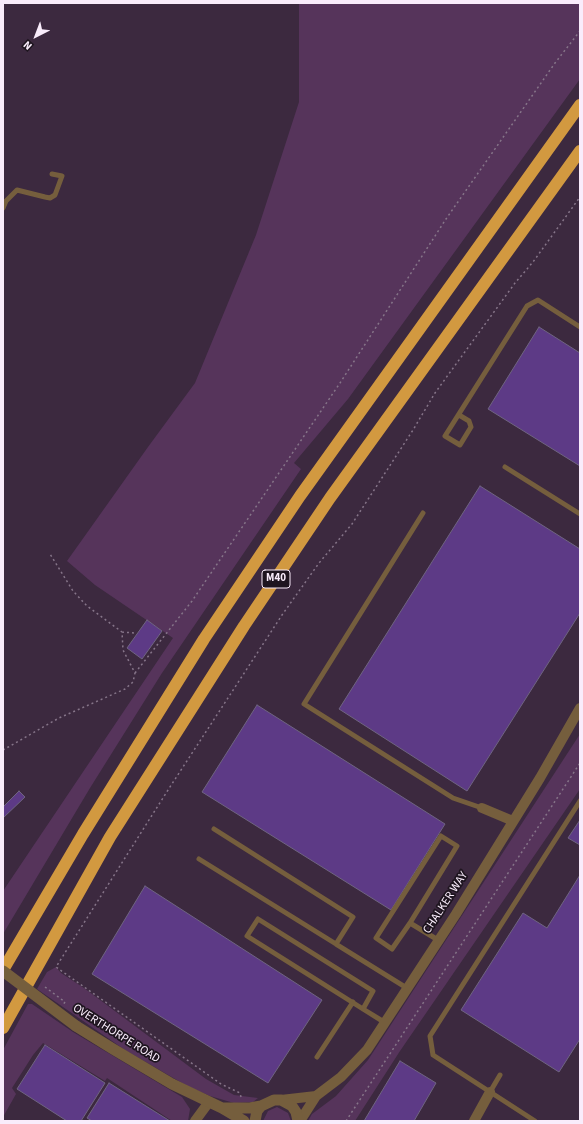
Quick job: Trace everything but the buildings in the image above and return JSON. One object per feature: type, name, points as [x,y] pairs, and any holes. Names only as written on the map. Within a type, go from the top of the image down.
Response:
[{"type":"highway","name":"M40","points":[[3,970],[84,834],[209,632],[300,496],[580,105]]},
{"type":"highway","name":"M40","points":[[3,1028],[110,837],[244,626],[330,498],[580,151]]},
{"type":"street","name":"CHALKER WAY","points":[[299,1121],[316,1096],[333,1084],[358,1061],[438,940],[513,821],[580,708]]},
{"type":"street","points":[[482,808],[513,821]]},
{"type":"street","name":"OVERTHORPE ROAD","points":[[3,970],[76,1026],[166,1080],[222,1108],[244,1121]]},
{"type":"street","points":[[474,1121],[490,1092]]},
{"type":"street","name":"CHALKER WAY","points":[[281,1100],[316,1096]]},
{"type":"street","name":"OVERTHORPE ROAD","points":[[222,1108],[261,1106],[274,1100],[281,1100]]},
{"type":"street","points":[[281,1100],[292,1106],[299,1121]]},
{"type":"street","points":[[195,1121],[209,1102]]},
{"type":"street","points":[[255,1121],[257,1112],[261,1106]]},
{"type":"lane","points":[[3,208],[6,201],[17,190],[50,198],[55,195],[62,176],[52,174]]},
{"type":"lane","points":[[459,415],[469,421],[471,427],[460,445],[445,436],[527,306],[538,300],[580,327]]},
{"type":"lane","points":[[505,467],[580,514]]},
{"type":"lane","points":[[423,513],[304,704],[453,798],[482,808]]},
{"type":"lane","points":[[535,1121],[433,1055],[430,1036],[580,801]]},
{"type":"lane","points":[[214,829],[353,917],[336,944]]},
{"type":"lane","points":[[440,836],[457,846],[410,923],[392,949],[376,938],[440,836]]},
{"type":"lane","points":[[199,859],[406,988]]},
{"type":"lane","points":[[363,1008],[373,991],[258,919],[247,936],[384,1022]]},
{"type":"lane","points":[[410,923],[438,940]]},
{"type":"lane","points":[[317,1057],[353,1002]]},
{"type":"lane","points":[[490,1092],[500,1075]]},
{"type":"path","points":[[134,673],[192,601],[340,383],[446,219],[555,63],[580,31]]},
{"type":"path","points":[[243,1108],[240,1093],[222,1084],[56,967],[168,790],[282,615],[319,563],[352,524],[413,430],[435,393],[514,283],[533,262],[580,197]]},
{"type":"path","points":[[50,554],[73,591],[87,606],[122,632],[134,633]]},
{"type":"path","points":[[3,750],[60,718],[125,689],[133,682],[134,673],[123,650],[122,632]]},
{"type":"path","points":[[346,1121],[580,763]]},
{"type":"path","points":[[45,987],[65,1002],[61,1008]]},
{"type":"shaded area","points":[[299,3],[580,3],[580,79],[348,399],[294,463],[301,469],[162,673],[90,788],[3,934],[3,891],[173,638],[95,585],[67,561],[195,383],[256,235],[299,102]]},
{"type":"shaded area","points":[[580,734],[580,789],[400,1051],[355,1121],[308,1121],[312,1114],[336,1096],[368,1060]]},
{"type":"shaded area","points":[[56,967],[61,973],[84,988],[206,1079],[234,1095],[258,1098],[253,1102],[234,1103],[210,1096],[189,1087],[125,1050],[37,989],[47,972]]},
{"type":"shaded area","points":[[28,1004],[32,1004],[73,1032],[182,1097],[190,1109],[188,1121],[172,1121],[107,1078],[105,1081],[43,1043],[33,1055],[12,1088],[16,1094],[3,1117],[3,1050]]},
{"type":"shaded area","points":[[277,1107],[288,1113],[291,1121],[263,1121],[268,1111]]}]
